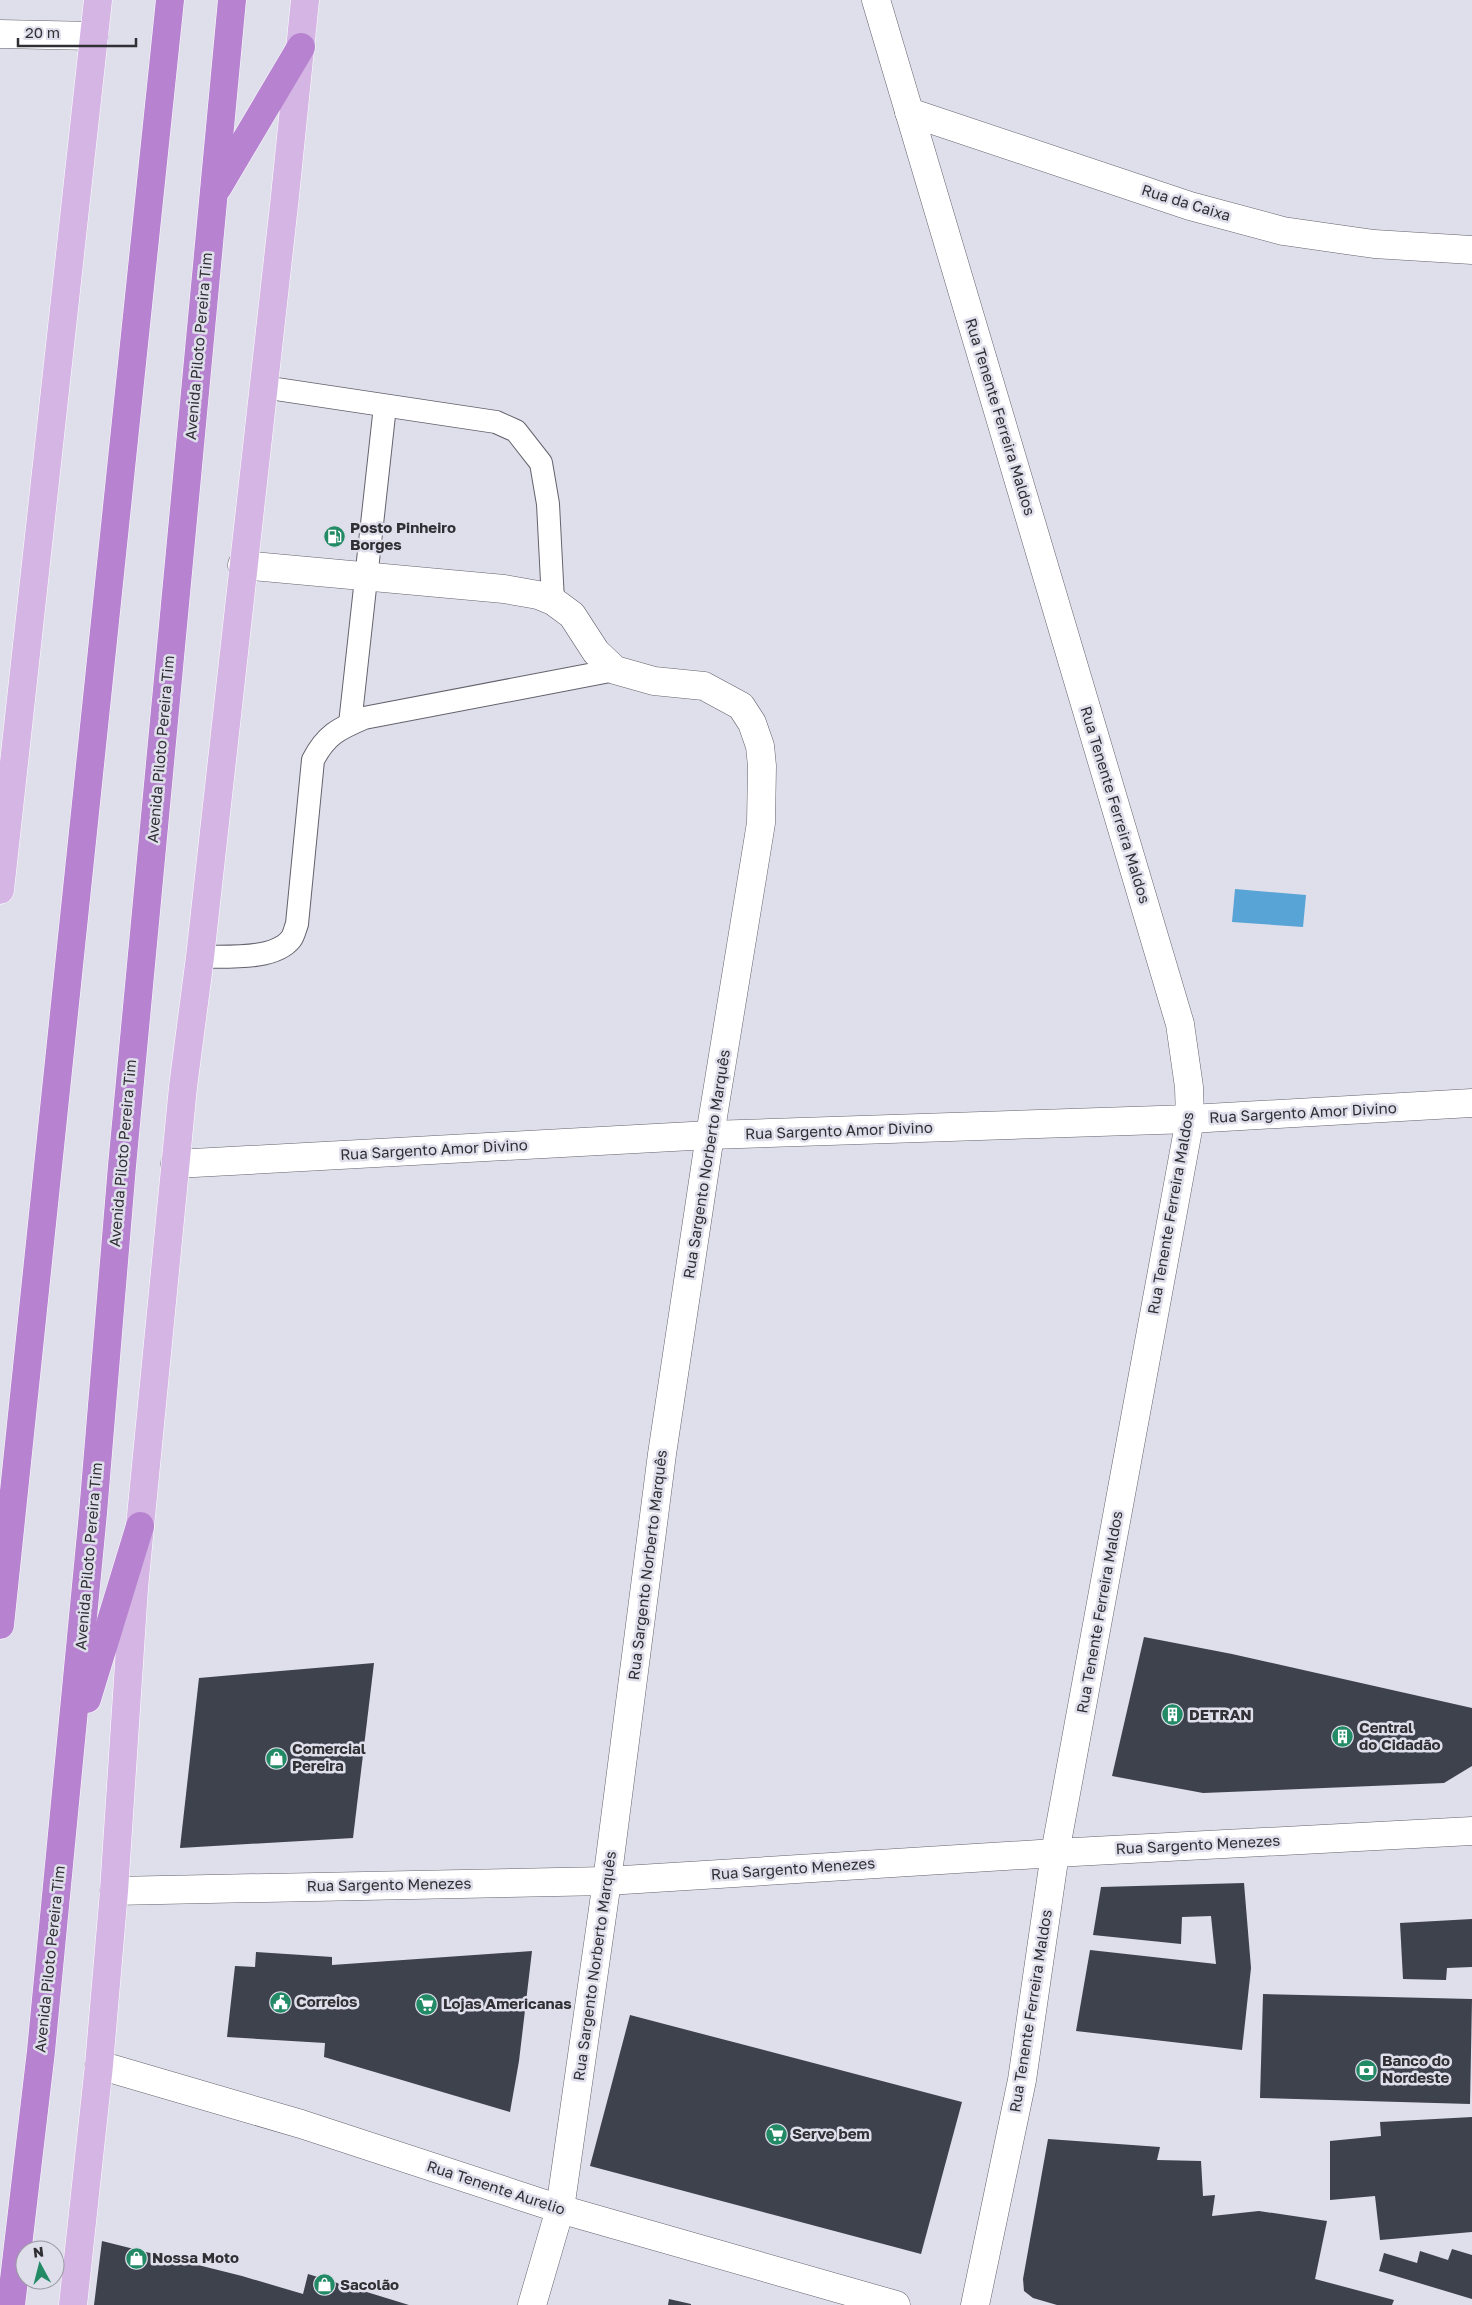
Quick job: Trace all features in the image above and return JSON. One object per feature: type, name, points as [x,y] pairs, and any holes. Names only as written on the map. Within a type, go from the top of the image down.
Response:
[{"type":"highway","points":[[0,1625],[170,0]]},
{"type":"highway","name":"Avenida Piloto Pereira Tim","points":[[11,2305],[41,2051],[70,1755],[93,1513],[122,1166],[232,0]]},
{"type":"highway","points":[[214,195],[300,47]]},
{"type":"highway","points":[[70,1755],[140,1526]]},
{"type":"main road","points":[[0,890],[2,847],[98,0]]},
{"type":"main road","points":[[73,2305],[99,2065],[114,1891],[129,1655],[175,1164],[200,956],[305,0]]},
{"type":"street","name":"Rua Tenente Ferreira Maldos","points":[[876,0],[1180,1024],[1189,1087],[1190,1119],[1055,1853],[1022,2080],[975,2305]]},
{"type":"street","points":[[0,34],[94,36]]},
{"type":"street","name":"Rua da Caixa","points":[[909,112],[1190,206],[1282,231],[1374,244],[1472,250]]},
{"type":"street","points":[[242,565],[504,590],[538,595],[553,600],[572,614],[596,652],[615,670]]},
{"type":"street","name":"Rua Sargento Norberto Marquês","points":[[532,2305],[560,2209],[607,1881],[662,1454],[710,1135],[761,823],[760,746],[752,723],[741,706],[704,686],[654,681],[615,670]]},
{"type":"street","name":"Rua Sargento Amor Divino","points":[[175,1164],[710,1135],[1190,1119],[1472,1103]]},
{"type":"street","name":"Rua Sargento Menezes","points":[[114,1891],[607,1881],[1055,1853],[1472,1831]]},
{"type":"street","name":"Rua Tenente Aurelio","points":[[99,2065],[301,2124],[560,2209],[896,2305]]},
{"type":"lane","points":[[263,387],[496,422],[516,431],[541,463],[548,504],[553,600]]},
{"type":"lane","points":[[350,724],[385,406]]},
{"type":"lane","points":[[200,956],[259,955],[277,949],[291,940],[297,924],[313,760],[321,745],[335,731],[364,718],[615,670]]},
{"type":"water","points":[[1235,889],[1306,895],[1303,927],[1232,922]]},
{"type":"building","name":"Central do Cidadão","points":[[1144,1637],[1232,1654],[1472,1708],[1472,1766],[1444,1783],[1203,1793],[1112,1776]]},
{"type":"building","name":"Comercial Pereira","points":[[374,1663],[353,1838],[180,1848],[199,1678]]},
{"type":"building","points":[[1244,1883],[1251,1968],[1242,2050],[1076,2031],[1090,1950],[1216,1964],[1211,1916],[1182,1917],[1181,1944],[1093,1935],[1101,1887]]},
{"type":"building","points":[[1472,1919],[1472,1967],[1447,1968],[1446,1980],[1403,1979],[1400,1923]]},
{"type":"building","name":"Lojas Americanas","points":[[532,1951],[519,2061],[510,2112],[324,2057],[325,2043],[227,2037],[235,1966],[255,1967],[256,1952],[332,1957],[332,1965]]},
{"type":"building","name":"Banco do Nordeste","points":[[1263,1994],[1472,1999],[1470,2104],[1260,2098]]},
{"type":"building","name":"Serve bem","points":[[630,2015],[962,2102],[921,2254],[590,2166]]},
{"type":"building","points":[[1472,2117],[1472,2232],[1380,2240],[1375,2196],[1330,2200],[1330,2141],[1381,2136],[1380,2122]]},
{"type":"building","points":[[1048,2139],[1160,2147],[1157,2160],[1201,2161],[1203,2196],[1215,2195],[1212,2216],[1259,2211],[1327,2221],[1315,2279],[1394,2300],[1392,2305],[1057,2305],[1033,2298],[1024,2291],[1023,2279]]},
{"type":"building","name":"Nossa Moto","points":[[102,2241],[242,2276],[303,2294],[308,2274],[409,2305],[94,2305]]},
{"type":"building","points":[[1452,2249],[1472,2255],[1472,2299],[1379,2271],[1384,2253],[1417,2263],[1420,2251],[1448,2260]]},
{"type":"building","points":[[669,2299],[691,2304],[691,2305],[668,2305]]},
{"type":"place","name":"Posto Pinheiro Borges","points":[[334,537]]},
{"type":"place","name":"DETRAN","points":[[1173,1715]]},
{"type":"place","name":"Central do Cidadão","points":[[1343,1737]]},
{"type":"place","name":"Comercial Pereira","points":[[276,1758]]},
{"type":"place","name":"Correios","points":[[280,2002]]},
{"type":"place","name":"Lojas Americanas","points":[[427,2004]]},
{"type":"place","name":"Banco do Nordeste","points":[[1366,2070]]},
{"type":"place","name":"Serve bem","points":[[776,2134]]},
{"type":"place","name":"Nossa Moto","points":[[136,2258]]},
{"type":"place","name":"Sacolão","points":[[324,2285]]}]
